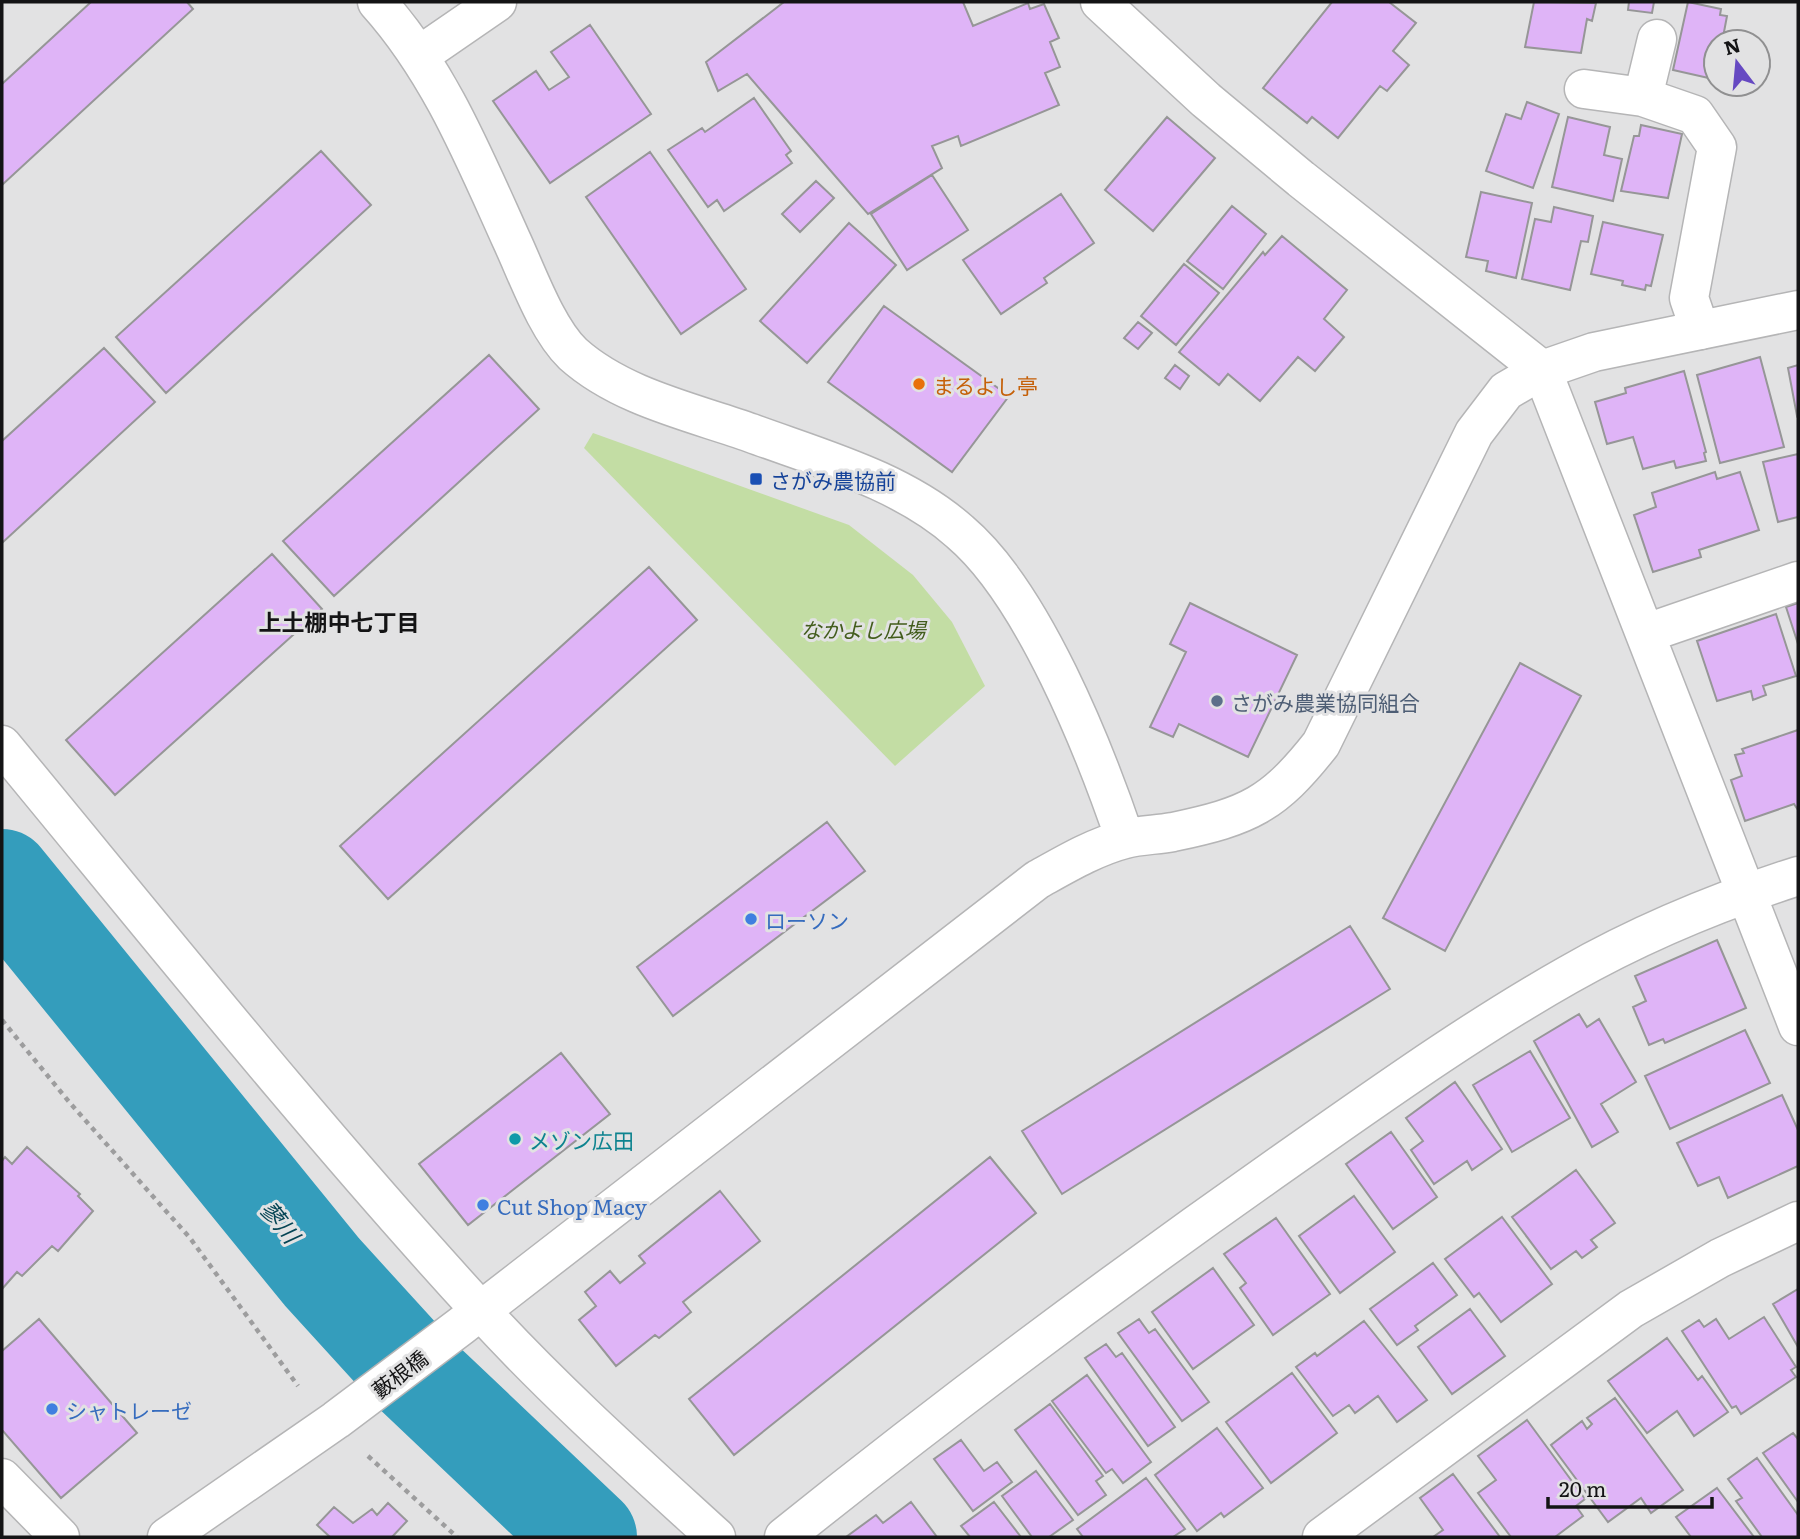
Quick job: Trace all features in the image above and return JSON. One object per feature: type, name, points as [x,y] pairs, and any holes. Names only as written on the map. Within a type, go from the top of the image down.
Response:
[{"type":"street","points":[[377,2],[420,55],[449,105],[549,318],[571,352],[609,382],[853,471],[909,496],[959,530],[1007,582],[1039,642],[1110,796],[1125,839]]},
{"type":"street","points":[[420,55],[497,2]]},
{"type":"street","points":[[1100,2],[1206,100],[1291,171],[1542,370],[1647,633],[1798,1026]]},
{"type":"street","points":[[1643,97],[1657,39]]},
{"type":"street","points":[[1584,89],[1643,97],[1695,115],[1717,147],[1689,298],[1700,330]]},
{"type":"street","name":"藪根橋","points":[[167,1537],[336,1420],[471,1319],[1037,880],[1125,839],[1232,818],[1270,799],[1293,779],[1321,744],[1474,433],[1507,391],[1542,370],[1594,352],[1798,310]]},
{"type":"street","points":[[1647,633],[1798,581]]},
{"type":"street","points":[[2,745],[471,1319],[716,1537]]},
{"type":"street","points":[[784,1537],[941,1413],[1144,1260],[1474,1031],[1570,973],[1746,893],[1798,876]]},
{"type":"street","points":[[1322,1537],[1631,1309],[1720,1258],[1798,1221]]},
{"type":"street","points":[[2,1478],[61,1537]]},
{"type":"path","points":[[2,1020],[70,1103],[190,1238],[303,1392]]},
{"type":"path","points":[[363,1451],[457,1537]]},
{"type":"green space","name":"なかよし広場","points":[[593,433],[849,525],[913,575],[952,622],[985,686],[895,766],[584,448]]},
{"type":"building","points":[[91,2],[187,2],[193,9],[2,185],[2,84]]},
{"type":"building","points":[[784,2],[963,2],[973,26],[1028,3],[1030,9],[1044,4],[1059,38],[1050,42],[1060,67],[1045,73],[1059,105],[961,146],[958,136],[932,146],[942,168],[868,214],[747,74],[718,91],[706,62]]},
{"type":"building","points":[[1332,2],[1389,2],[1416,23],[1393,51],[1409,65],[1387,91],[1380,86],[1338,138],[1312,117],[1307,123],[1263,88]]},
{"type":"building","points":[[1534,2],[1596,3],[1592,21],[1587,19],[1581,53],[1525,47]]},
{"type":"building","points":[[1629,2],[1654,2],[1652,13],[1628,10]]},
{"type":"building","points":[[1688,2],[1721,9],[1720,15],[1727,16],[1725,28],[1702,28],[1702,77],[1673,70]]},
{"type":"building","points":[[590,25],[651,114],[550,183],[493,101],[536,71],[549,90],[569,77],[551,52]]},
{"type":"building","points":[[754,98],[791,151],[786,155],[792,163],[724,211],[717,200],[708,207],[668,150],[702,128],[705,132]]},
{"type":"building","points":[[1527,102],[1559,114],[1533,188],[1486,171],[1506,114],[1521,119]]},
{"type":"building","points":[[1167,117],[1215,158],[1153,231],[1105,190]]},
{"type":"building","points":[[1568,117],[1610,127],[1604,155],[1622,159],[1613,201],[1552,187]]},
{"type":"building","points":[[1641,125],[1682,134],[1668,198],[1621,191],[1634,136],[1639,136]]},
{"type":"building","points":[[321,151],[371,205],[166,393],[116,337]]},
{"type":"building","points":[[650,152],[746,289],[681,334],[586,197]]},
{"type":"building","points":[[932,175],[968,230],[907,270],[871,214]]},
{"type":"building","points":[[816,181],[834,198],[800,232],[782,214]]},
{"type":"building","points":[[1481,192],[1532,203],[1516,278],[1486,271],[1488,261],[1466,257]]},
{"type":"building","points":[[1061,194],[1094,243],[1044,278],[1047,283],[1001,314],[963,260]]},
{"type":"building","points":[[1232,206],[1266,234],[1223,289],[1187,261]]},
{"type":"building","points":[[1554,207],[1593,216],[1588,242],[1581,241],[1570,290],[1522,279],[1535,219],[1551,222]]},
{"type":"building","points":[[1603,222],[1663,235],[1651,286],[1646,285],[1645,290],[1622,285],[1623,281],[1591,274]]},
{"type":"building","points":[[849,223],[896,265],[807,363],[760,321]]},
{"type":"building","points":[[1282,236],[1347,290],[1324,319],[1344,337],[1315,371],[1298,357],[1260,401],[1228,374],[1219,385],[1179,352],[1263,252],[1265,255]]},
{"type":"building","points":[[1184,264],[1219,293],[1176,345],[1141,316]]},
{"type":"building","points":[[884,306],[1009,396],[952,472],[828,382]]},
{"type":"building","points":[[1138,322],[1152,333],[1138,349],[1124,338]]},
{"type":"building","points":[[104,348],[155,402],[2,543],[2,441]]},
{"type":"building","points":[[489,355],[539,409],[334,596],[283,541]]},
{"type":"building","points":[[1760,357],[1784,447],[1720,463],[1697,375]]},
{"type":"building","points":[[1175,365],[1189,376],[1180,389],[1165,378]]},
{"type":"building","points":[[1798,365],[1798,415],[1797,416],[1788,368]]},
{"type":"building","points":[[1684,371],[1706,452],[1706,461],[1676,468],[1674,461],[1643,469],[1633,437],[1607,444],[1595,402],[1626,393],[1625,388]]},
{"type":"building","points":[[1798,454],[1798,517],[1778,522],[1763,462]]},
{"type":"building","points":[[1715,472],[1717,479],[1740,472],[1759,530],[1699,550],[1701,557],[1653,572],[1634,515],[1656,507],[1652,493]]},
{"type":"building","points":[[272,554],[322,609],[115,795],[66,740]]},
{"type":"building","points":[[649,567],[697,620],[388,899],[340,846]]},
{"type":"building","points":[[1190,603],[1297,655],[1248,757],[1179,724],[1173,737],[1150,727],[1186,652],[1170,644]]},
{"type":"building","points":[[1798,603],[1798,644],[1786,607]]},
{"type":"building","points":[[1776,614],[1796,676],[1763,686],[1766,695],[1753,700],[1751,691],[1717,701],[1697,641]]},
{"type":"building","points":[[1520,663],[1581,696],[1445,951],[1383,918]]},
{"type":"building","points":[[1798,730],[1798,810],[1794,804],[1745,821],[1731,780],[1742,776],[1735,755],[1744,753],[1742,749]]},
{"type":"building","name":"ローソン","points":[[827,822],[865,871],[673,1016],[637,967]]},
{"type":"building","points":[[1350,926],[1390,989],[1062,1194],[1022,1131]]},
{"type":"building","points":[[1717,940],[1746,1008],[1665,1043],[1663,1039],[1649,1045],[1633,1007],[1646,1001],[1635,976]]},
{"type":"building","points":[[1579,1014],[1587,1027],[1599,1019],[1636,1082],[1601,1104],[1618,1132],[1592,1147],[1534,1041]]},
{"type":"building","points":[[1745,1030],[1770,1083],[1670,1129],[1645,1076]]},
{"type":"building","points":[[1530,1051],[1570,1118],[1512,1152],[1473,1085]]},
{"type":"building","name":"メゾン広田","points":[[561,1053],[610,1114],[468,1225],[419,1164]]},
{"type":"building","points":[[1455,1082],[1502,1149],[1472,1170],[1467,1161],[1434,1184],[1411,1150],[1423,1141],[1406,1118]]},
{"type":"building","points":[[1782,1095],[1798,1130],[1798,1166],[1728,1198],[1719,1177],[1698,1186],[1677,1143]]},
{"type":"building","points":[[1391,1132],[1437,1197],[1393,1229],[1346,1164]]},
{"type":"building","points":[[27,1147],[80,1194],[78,1196],[93,1211],[58,1251],[52,1246],[22,1276],[17,1272],[2,1289],[2,1161],[5,1157],[12,1164]]},
{"type":"building","points":[[990,1157],[1036,1213],[734,1455],[689,1399]]},
{"type":"building","points":[[1576,1170],[1615,1223],[1591,1240],[1597,1247],[1582,1258],[1576,1251],[1551,1269],[1512,1217]]},
{"type":"building","points":[[720,1191],[760,1241],[683,1302],[691,1312],[659,1338],[655,1335],[616,1366],[579,1320],[596,1306],[585,1292],[610,1271],[620,1283],[645,1263],[639,1256]]},
{"type":"building","points":[[1354,1196],[1395,1252],[1340,1293],[1299,1236]]},
{"type":"building","points":[[1502,1217],[1552,1284],[1501,1322],[1479,1293],[1474,1297],[1445,1259]]},
{"type":"building","points":[[1276,1218],[1330,1294],[1273,1335],[1240,1288],[1246,1283],[1224,1254]]},
{"type":"building","points":[[1433,1263],[1457,1295],[1415,1326],[1418,1330],[1397,1345],[1370,1309]]},
{"type":"building","points":[[1213,1268],[1254,1325],[1193,1369],[1152,1312]]},
{"type":"building","points":[[1798,1289],[1798,1347],[1773,1304]]},
{"type":"building","points":[[1470,1309],[1505,1356],[1452,1394],[1418,1347]]},
{"type":"building","points":[[1764,1317],[1796,1367],[1791,1370],[1796,1377],[1741,1414],[1736,1406],[1732,1408],[1682,1331],[1699,1320],[1704,1327],[1716,1319],[1729,1339]]},
{"type":"building","points":[[39,1319],[137,1433],[61,1498],[2,1430],[2,1351]]},
{"type":"building","points":[[1139,1319],[1149,1333],[1155,1329],[1209,1402],[1182,1421],[1118,1333]]},
{"type":"building","points":[[1364,1321],[1427,1400],[1397,1422],[1378,1396],[1355,1413],[1349,1405],[1333,1416],[1296,1367],[1315,1353],[1317,1356]]},
{"type":"building","points":[[1667,1338],[1698,1380],[1702,1376],[1728,1412],[1694,1436],[1677,1411],[1647,1433],[1608,1381]]},
{"type":"building","points":[[1106,1344],[1116,1357],[1122,1353],[1175,1427],[1148,1446],[1085,1358]]},
{"type":"building","points":[[1292,1373],[1337,1433],[1271,1483],[1226,1422]]},
{"type":"building","points":[[1087,1375],[1151,1462],[1123,1483],[1112,1469],[1106,1473],[1052,1401]]},
{"type":"building","points":[[1615,1398],[1683,1490],[1651,1513],[1641,1498],[1608,1522],[1551,1445],[1582,1421],[1587,1429],[1592,1424],[1587,1418]]},
{"type":"building","points":[[1050,1404],[1103,1476],[1096,1481],[1106,1495],[1078,1515],[1015,1430]]},
{"type":"building","points":[[1527,1420],[1585,1499],[1576,1506],[1583,1516],[1555,1537],[1511,1537],[1478,1493],[1496,1480],[1478,1456]]},
{"type":"building","points":[[1217,1428],[1263,1488],[1224,1517],[1221,1513],[1197,1531],[1155,1475]]},
{"type":"building","points":[[1793,1433],[1798,1439],[1798,1502],[1763,1453]]},
{"type":"building","points":[[961,1440],[984,1471],[997,1462],[1012,1482],[973,1511],[934,1459]]},
{"type":"building","points":[[1757,1458],[1798,1515],[1798,1537],[1762,1537],[1736,1501],[1742,1498],[1728,1479]]},
{"type":"building","points":[[1036,1471],[1073,1520],[1049,1537],[1032,1537],[1002,1496]]},
{"type":"building","points":[[1453,1474],[1500,1537],[1433,1537],[1443,1530],[1420,1498]]},
{"type":"building","points":[[1146,1478],[1185,1529],[1173,1537],[1083,1537],[1077,1529]]},
{"type":"building","points":[[1717,1488],[1754,1537],[1691,1537],[1676,1517]]},
{"type":"building","points":[[911,1502],[937,1537],[846,1537],[876,1515],[883,1523]]},
{"type":"building","points":[[994,1502],[1021,1537],[970,1537],[961,1526]]},
{"type":"building","points":[[388,1503],[407,1521],[392,1537],[330,1537],[317,1525],[334,1507],[353,1523],[372,1509],[377,1515]]},
{"type":"waterway","name":"蓼川","points":[[2,879],[322,1272],[414,1373],[587,1537]]},
{"type":"place","name":"まるよし亭","points":[[919,384]]},
{"type":"place","name":"さがみ農協前","points":[[756,479]]},
{"type":"place","name":"さがみ農業協同組合","points":[[1217,701]]},
{"type":"place","name":"ローソン","points":[[751,919]]},
{"type":"place","name":"メゾン広田","points":[[515,1139]]},
{"type":"place","name":"Cut Shop Macy","points":[[483,1205]]},
{"type":"place","name":"シャトレーゼ","points":[[52,1409]]},
{"type":"district","name":"上土棚中七丁目","points":[[339,621]]}]
